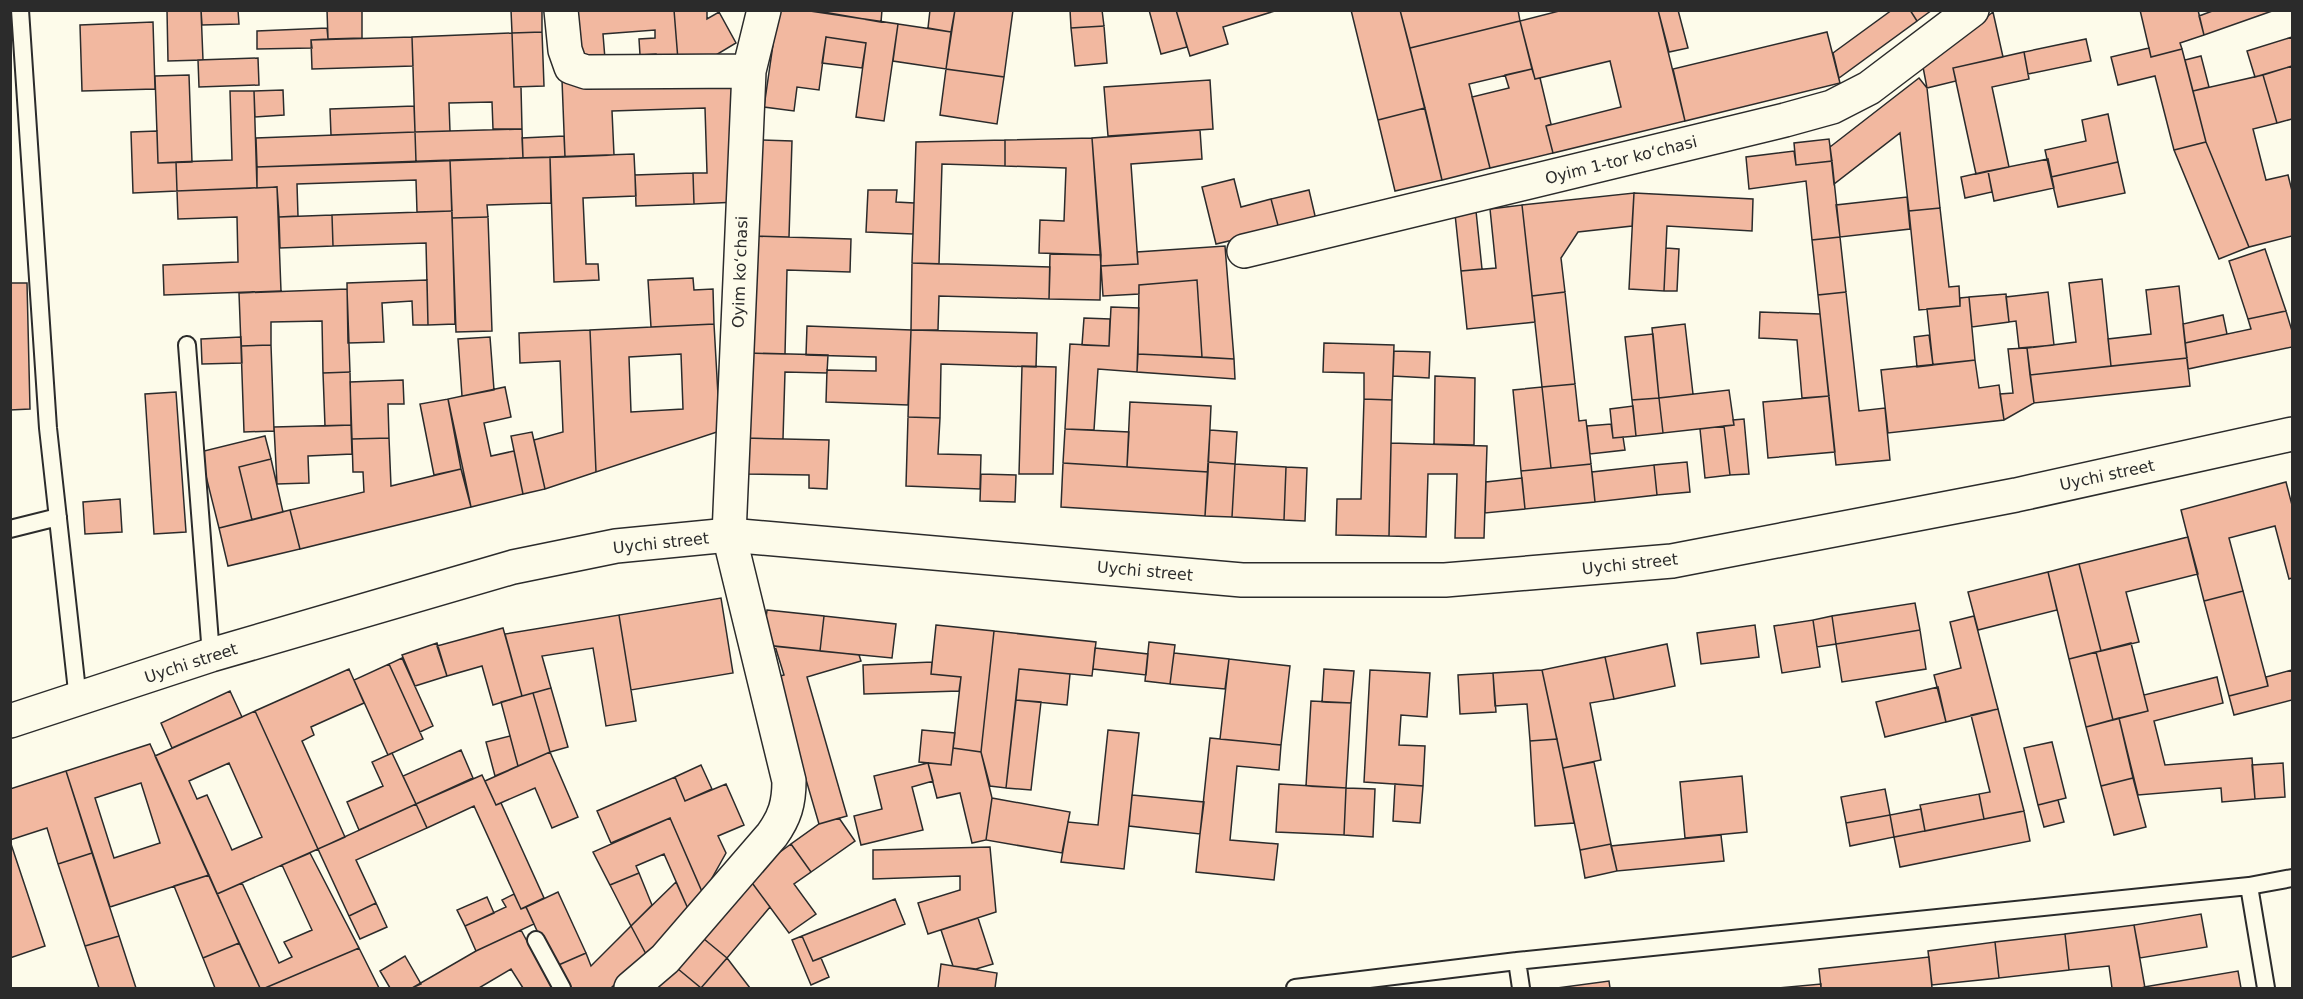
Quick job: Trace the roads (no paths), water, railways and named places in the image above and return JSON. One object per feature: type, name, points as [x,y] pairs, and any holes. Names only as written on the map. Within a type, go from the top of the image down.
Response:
[{"type":"main road","points":[[561,10],[567,60],[571,68],[586,72],[749,71]]},
{"type":"main road","name":"Oyim koʻchasi","points":[[632,988],[665,959],[772,836],[782,821],[789,800],[789,782],[729,536],[749,71],[764,10]]},
{"type":"main road","name":"Oyim 1-tor koʻchasi","points":[[1244,251],[1832,107],[1869,88],[1972,10]]},
{"type":"main road","name":"Uychi street","points":[[10,721],[211,655],[513,567],[616,546],[729,536],[1242,580],[1445,580],[1672,561],[2016,495],[2292,434]]},
{"type":"lane","points":[[20,10],[48,416],[78,700]]},
{"type":"lane","points":[[188,345],[211,655]]},
{"type":"lane","points":[[10,529],[58,518]]},
{"type":"lane","points":[[1295,988],[1517,962],[2249,886],[2292,878]]},
{"type":"lane","points":[[2249,886],[2266,988]]},
{"type":"lane","points":[[537,940],[562,988]]},
{"type":"lane","points":[[1517,962],[1521,988]]}]
